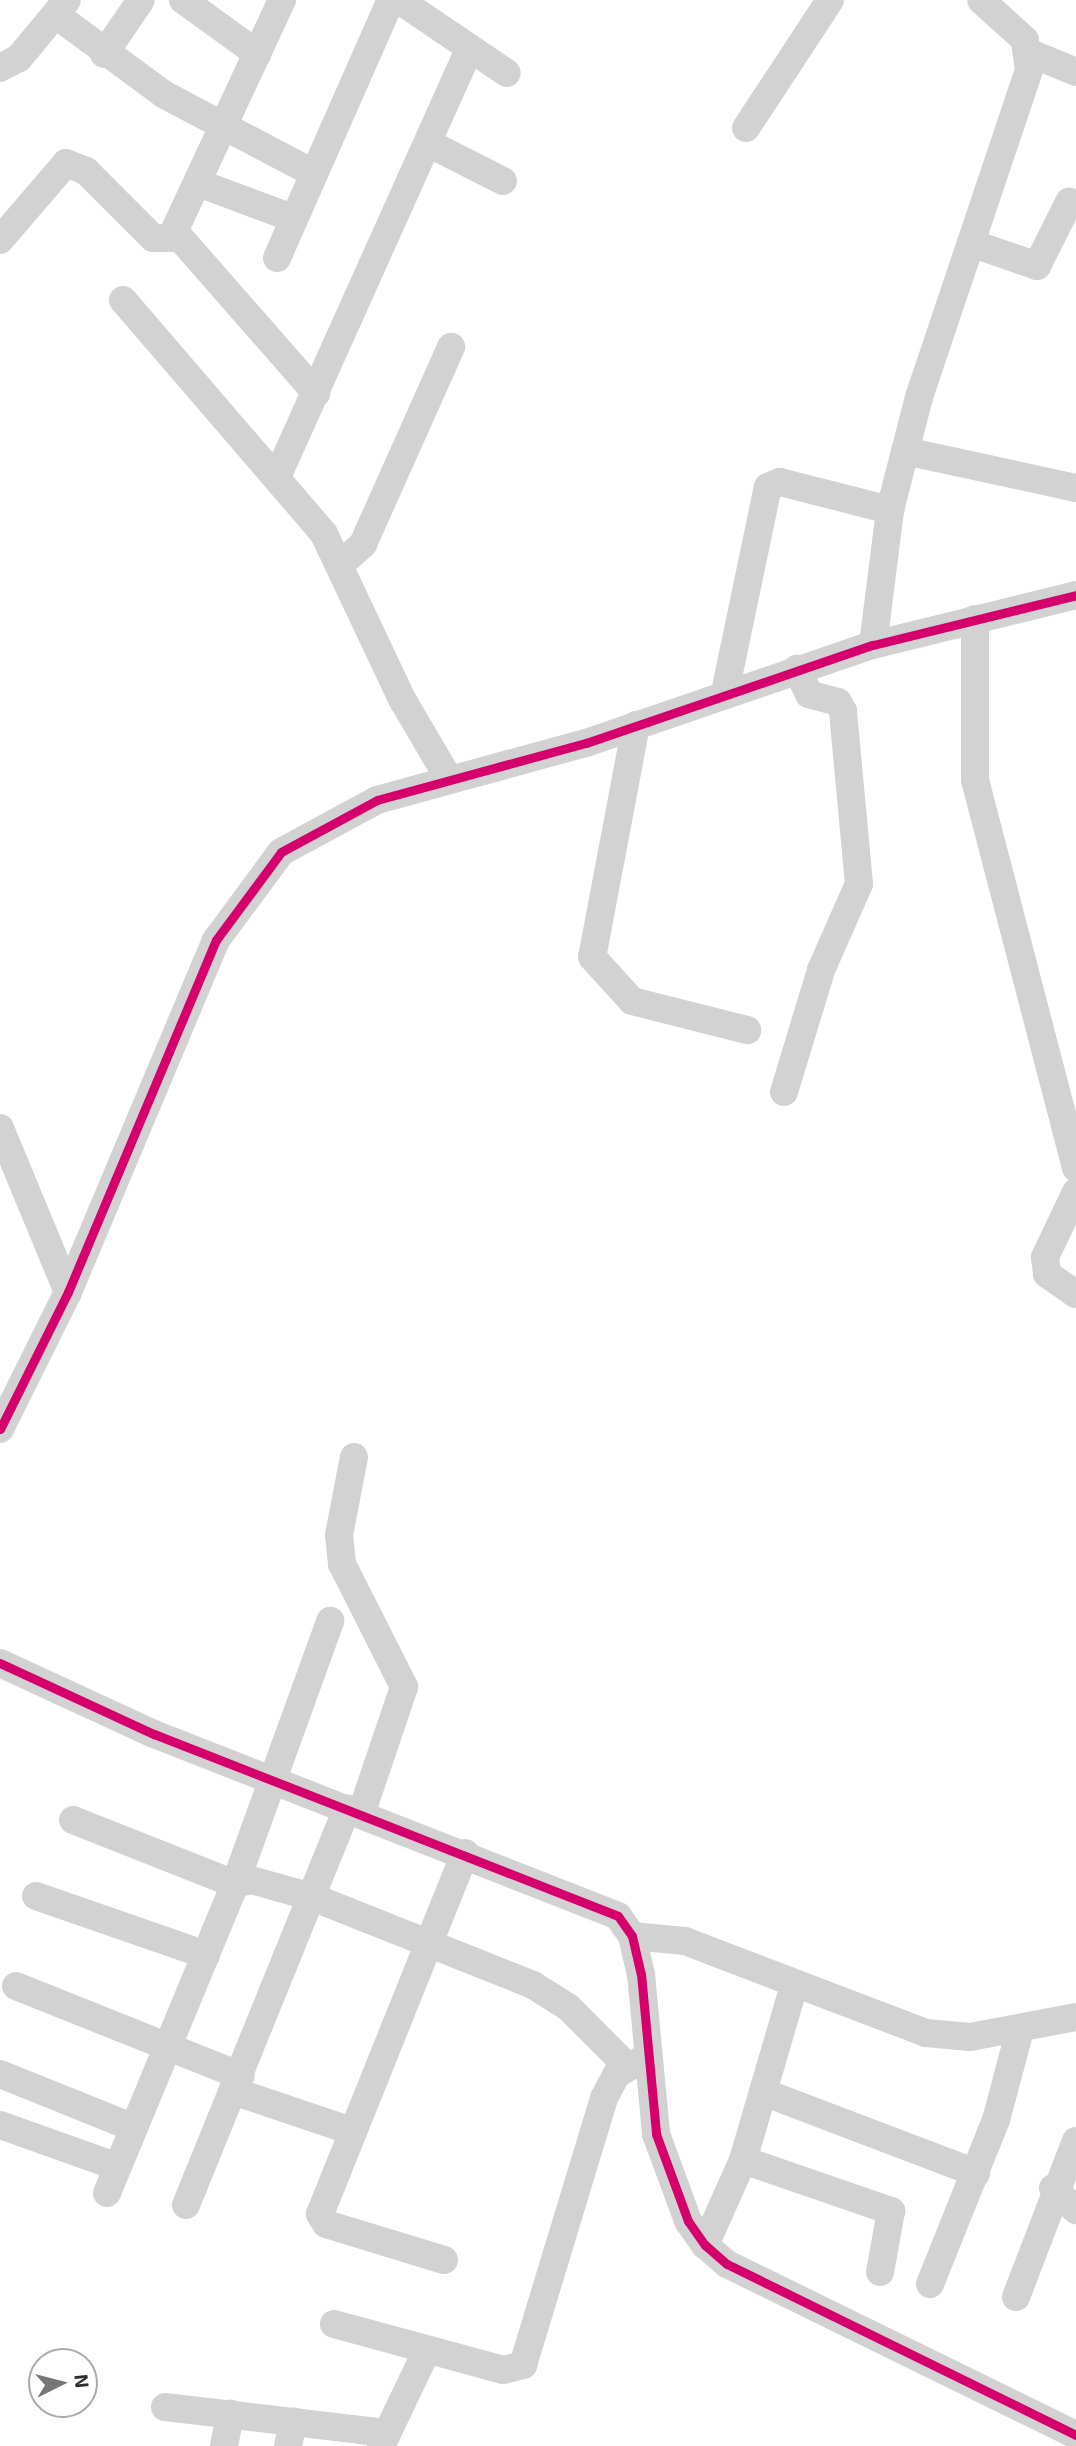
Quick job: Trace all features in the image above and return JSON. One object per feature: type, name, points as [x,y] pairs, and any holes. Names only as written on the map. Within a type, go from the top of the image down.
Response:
[{"type":"street","points":[[104,54],[141,0]]},
{"type":"street","points":[[183,0],[257,54]]},
{"type":"street","points":[[176,233],[201,184],[282,0]]},
{"type":"street","points":[[277,258],[292,218],[391,0]]},
{"type":"street","points":[[399,0],[507,73]]},
{"type":"street","points":[[746,128],[830,0]]},
{"type":"street","points":[[981,0],[1016,28],[1030,53],[1076,72]]},
{"type":"street","points":[[0,68],[19,58],[61,8],[104,54],[225,129],[313,173]]},
{"type":"street","points":[[277,477],[470,48]]},
{"type":"street","points":[[873,645],[890,510],[905,451],[1030,53]]},
{"type":"street","points":[[428,143],[503,181]]},
{"type":"street","points":[[0,240],[66,163],[86,171],[153,238],[176,233]]},
{"type":"street","points":[[201,184],[292,218]]},
{"type":"street","points":[[971,243],[1037,266],[1069,202]]},
{"type":"street","points":[[176,233],[316,393]]},
{"type":"street","points":[[123,300],[277,477],[341,564],[401,699],[449,779]]},
{"type":"street","points":[[341,564],[363,544],[451,347]]},
{"type":"street","points":[[905,451],[1076,488]]},
{"type":"street","points":[[725,692],[768,487],[780,482],[890,510]]},
{"type":"street","points":[[0,1429],[68,1293],[216,940],[281,852],[377,800],[636,725],[725,692],[873,645],[1076,595]]},
{"type":"street","points":[[975,619],[975,780],[1076,1168]]},
{"type":"street","points":[[784,1092],[821,970],[859,884],[843,711],[838,702],[809,694],[797,669]]},
{"type":"street","points":[[636,725],[592,957],[632,1002],[747,1030]]},
{"type":"street","points":[[0,1128],[68,1293]]},
{"type":"street","points":[[1076,1192],[1045,1257],[1047,1274],[1076,1294]]},
{"type":"street","points":[[186,2205],[312,1897],[354,1811],[404,1687],[342,1564],[339,1535],[354,1457]]},
{"type":"street","points":[[107,2193],[235,1884],[276,1777],[330,1621]]},
{"type":"street","points":[[0,1663],[154,1734],[276,1777],[354,1811],[590,1900],[618,1916],[632,1936],[637,2062],[656,2134],[688,2221],[705,2245],[727,2264],[1076,2435]]},
{"type":"street","points":[[73,1820],[235,1884],[251,1880],[312,1897],[553,1996],[637,2062]]},
{"type":"street","points":[[444,2260],[321,2219],[349,2130],[465,1853]]},
{"type":"street","points":[[36,1896],[206,1955]]},
{"type":"street","points":[[632,1936],[685,1941],[794,1986],[926,2033],[970,2037],[1020,2030],[1076,2017]]},
{"type":"street","points":[[16,1986],[167,2044],[237,2083],[349,2130]]},
{"type":"street","points":[[705,2245],[743,2160],[794,1986]]},
{"type":"street","points":[[930,2284],[976,2173],[1020,2030]]},
{"type":"street","points":[[334,2324],[503,2370],[523,2365],[604,2098],[637,2062]]},
{"type":"street","points":[[0,2074],[134,2128]]},
{"type":"street","points":[[763,2092],[976,2173]]},
{"type":"street","points":[[0,2125],[118,2167]]},
{"type":"street","points":[[1016,2297],[1054,2188],[1076,2141]]},
{"type":"street","points":[[743,2160],[891,2211],[880,2272]]},
{"type":"street","points":[[1054,2188],[1076,2210]]},
{"type":"street","points":[[165,2407],[230,2414],[291,2434],[384,2439],[427,2350]]},
{"type":"street","points":[[224,2446],[230,2414]]},
{"type":"cycle path","points":[[0,1429],[68,1292],[216,940],[281,852],[377,800],[586,743],[873,645],[1076,595]]},
{"type":"cycle path","points":[[0,1663],[154,1734],[618,1916],[632,1936],[641,1974],[656,2134],[688,2221],[705,2245],[727,2264],[1076,2435]]}]
